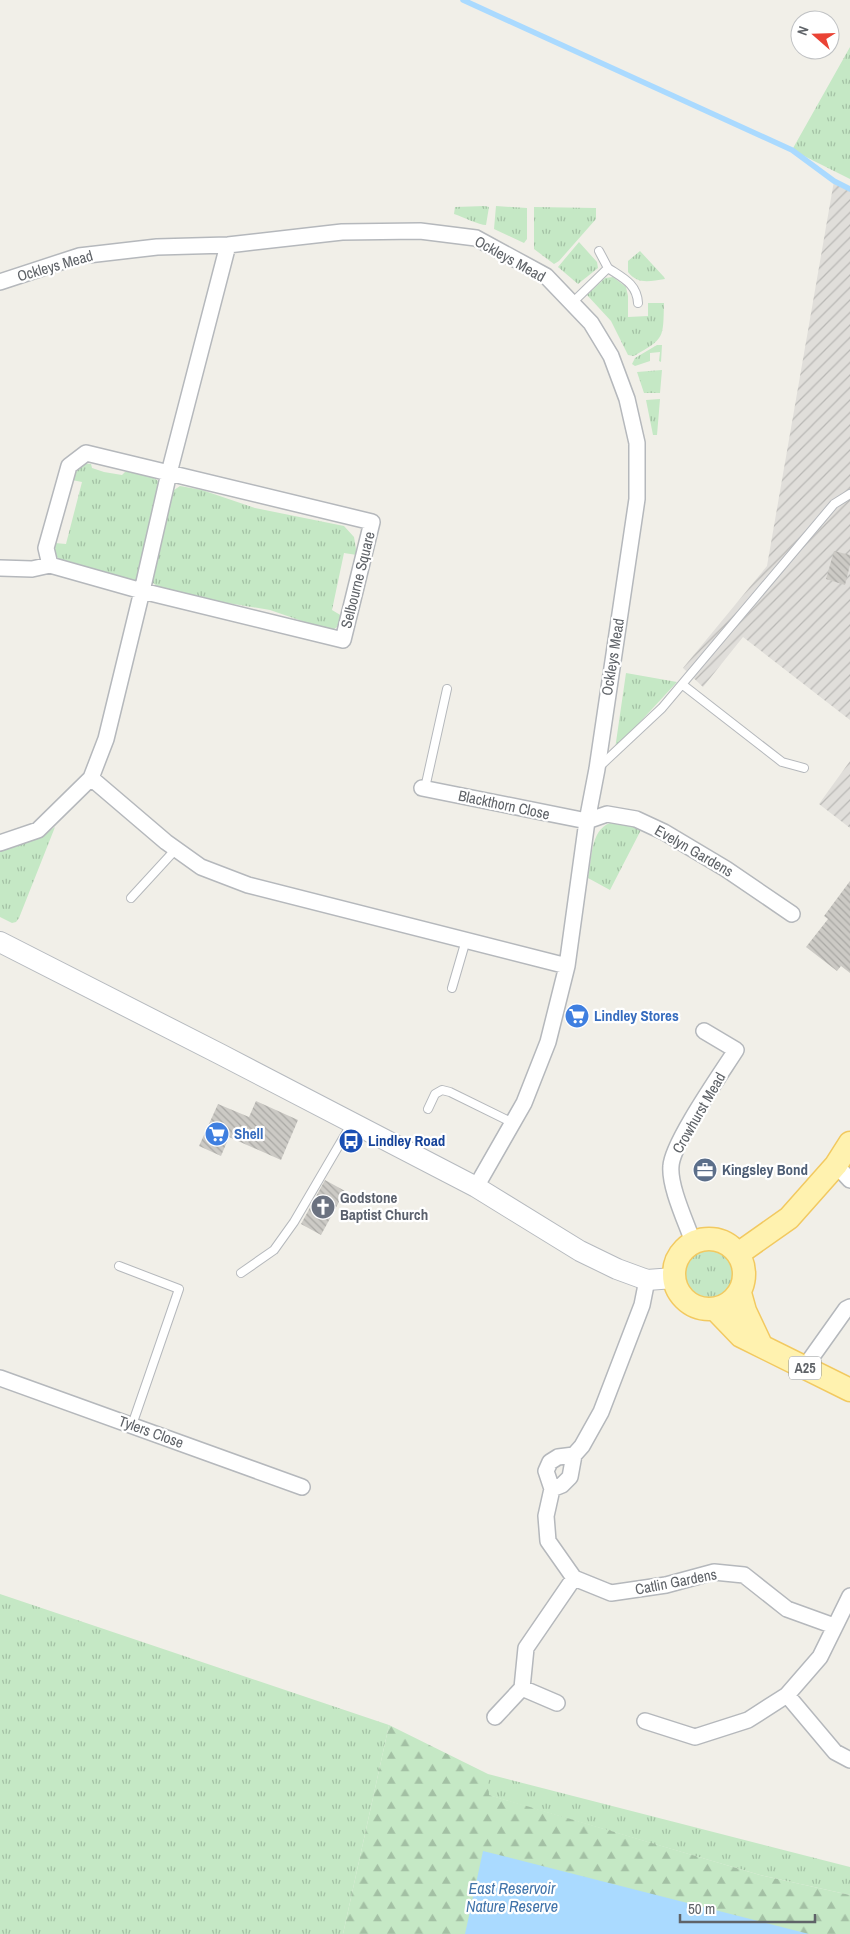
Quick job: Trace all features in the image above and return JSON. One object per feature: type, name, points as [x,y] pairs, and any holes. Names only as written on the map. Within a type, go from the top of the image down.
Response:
[{"type":"main road","points":[[0,942],[476,1187],[580,1251],[617,1269],[647,1280],[674,1278]]},
{"type":"main road","points":[[738,1254],[789,1218],[843,1172],[850,1143]]},
{"type":"main road","points":[[711,1239],[720,1240],[728,1244],[738,1254],[744,1269],[743,1285],[733,1300],[724,1306],[715,1309],[704,1309],[690,1304],[680,1295],[674,1278],[674,1266],[681,1252],[693,1242],[711,1239]]},
{"type":"main road","points":[[740,1292],[745,1311],[761,1345]]},
{"type":"main road","name":"A25","points":[[715,1309],[741,1336],[850,1390]]},
{"type":"street","name":"Ockleys Mead","points":[[0,282],[79,256],[157,247],[228,245],[342,232],[420,231],[476,238],[546,276],[590,324],[611,356],[627,399],[638,443],[637,499],[597,769],[587,821],[567,966]]},
{"type":"street","points":[[0,843],[38,830],[91,778],[106,739],[169,473],[228,245]]},
{"type":"street","name":"Selbourne Square","points":[[86,453],[169,473],[372,522],[343,640],[142,591],[50,565],[46,548],[66,475],[69,466],[80,457],[86,453]]},
{"type":"street","points":[[0,568],[32,569],[50,565]]},
{"type":"street","points":[[91,778],[200,867],[248,885],[567,966],[548,1042],[524,1104],[476,1187]]},
{"type":"street","name":"Blackthorn Close","points":[[423,788],[587,821]]},
{"type":"street","name":"Evelyn Gardens","points":[[587,821],[607,814],[636,819],[664,832],[718,864],[792,914]]},
{"type":"street","name":"Crowhurst Mead","points":[[693,1242],[673,1184],[670,1165],[680,1141],[736,1050],[704,1031]]},
{"type":"street","points":[[552,1489],[562,1485],[570,1477],[574,1455],[582,1446],[602,1412],[642,1305],[647,1280]]},
{"type":"street","points":[[804,1368],[846,1309],[850,1307]]},
{"type":"street","name":"Tylers Close","points":[[0,1378],[302,1486]]},
{"type":"street","points":[[495,1717],[522,1688],[526,1648],[574,1578],[548,1541],[546,1516],[552,1489],[546,1471],[550,1462],[558,1457],[574,1455]]},
{"type":"street","name":"Catlin Gardens","points":[[574,1578],[611,1593],[666,1585],[714,1572],[744,1575],[787,1610],[834,1626]]},
{"type":"street","points":[[645,1721],[695,1737],[748,1720],[787,1695],[820,1657],[850,1596]]},
{"type":"street","points":[[522,1688],[557,1703]]},
{"type":"street","points":[[787,1695],[835,1752],[850,1760]]},
{"type":"lane","points":[[599,251],[608,268],[632,283],[638,294],[638,303]]},
{"type":"lane","points":[[572,303],[608,268]]},
{"type":"lane","points":[[597,769],[662,708],[834,504],[850,494]]},
{"type":"lane","points":[[683,685],[782,762],[804,768]]},
{"type":"lane","points":[[423,788],[447,689]]},
{"type":"lane","points":[[132,898],[176,849]]},
{"type":"lane","points":[[452,988],[466,940]]},
{"type":"lane","points":[[428,1109],[435,1094],[442,1090],[450,1092],[513,1123]]},
{"type":"lane","points":[[240,1273],[274,1250],[294,1222],[352,1123]]},
{"type":"lane","points":[[119,1266],[179,1289],[132,1425]]},
{"type":"shaded area","points":[[834,181],[850,188],[850,720],[743,637],[703,687],[683,668],[767,566]]},
{"type":"shaded area","points":[[850,761],[850,828],[819,804]]},
{"type":"green space","points":[[850,47],[850,179],[792,150]]},
{"type":"green space","points":[[496,206],[527,208],[527,239],[524,243],[494,229]]},
{"type":"green space","points":[[455,207],[489,207],[486,225],[454,214]]},
{"type":"green space","points":[[534,207],[596,208],[596,219],[559,261],[554,264],[534,249]]},
{"type":"green space","points":[[579,242],[597,262],[598,268],[578,284],[558,267]]},
{"type":"green space","points":[[640,251],[665,279],[640,280],[628,272],[628,261]]},
{"type":"green space","points":[[613,277],[626,287],[628,317],[648,316],[648,303],[664,303],[663,324],[660,336],[652,345],[634,356],[628,355],[611,321],[587,295],[605,278]]},
{"type":"green space","points":[[657,345],[662,345],[661,362],[659,361],[660,352],[650,353],[650,361],[635,366],[632,364],[635,358]]},
{"type":"green space","points":[[662,370],[660,393],[644,393],[637,372]]},
{"type":"green space","points":[[660,399],[657,435],[653,435],[646,400]]},
{"type":"green space","points":[[82,463],[91,464],[92,468],[104,472],[122,475],[125,472],[144,474],[161,483],[137,579],[132,581],[99,575],[96,570],[75,564],[63,565],[56,555],[55,543],[66,544],[82,482],[72,480],[73,473]]},
{"type":"green space","points":[[180,486],[202,490],[255,508],[344,526],[354,537],[357,555],[344,553],[332,610],[342,616],[337,627],[331,631],[270,610],[204,599],[157,586],[153,583],[152,577],[171,492]]},
{"type":"green space","points":[[626,673],[677,682],[615,749]]},
{"type":"green space","points":[[610,823],[642,828],[610,890],[588,878],[595,839],[603,827]]},
{"type":"green space","points":[[55,827],[19,918],[16,922],[12,923],[0,917],[0,851],[38,838]]},
{"type":"green space","points":[[710,1249],[728,1256],[735,1274],[728,1292],[710,1299],[692,1292],[685,1274],[692,1256]]},
{"type":"green space","points":[[0,1594],[389,1725],[343,1934],[0,1934]]},
{"type":"green space","points":[[389,1725],[488,1774],[489,1795],[760,1875],[850,1895],[850,1934],[343,1934]]},
{"type":"green space","points":[[488,1774],[850,1867],[850,1895],[760,1875],[488,1795]]},
{"type":"water","name":"East Reservoir Nature Reserve","points":[[483,1851],[809,1934],[465,1934]]},
{"type":"building","points":[[834,551],[850,555],[850,565],[845,585],[826,579]]},
{"type":"building","points":[[850,881],[850,973],[841,966],[837,971],[806,947],[828,919],[824,916]]},
{"type":"building","points":[[256,1101],[298,1120],[281,1160],[229,1137],[221,1156],[199,1146],[218,1104],[249,1117]]},
{"type":"building","name":"Godstone Baptist Church","points":[[325,1180],[345,1191],[321,1235],[301,1224]]},
{"type":"waterway","points":[[463,0],[792,150],[834,181],[850,189]]},
{"type":"place","name":"Lindley Stores","points":[[577,1016]]},
{"type":"place","name":"Shell","points":[[217,1134]]},
{"type":"place","name":"Lindley Road","points":[[351,1141]]},
{"type":"place","name":"Kingsley Bond","points":[[705,1170]]},
{"type":"place","name":"Godstone Baptist Church","points":[[323,1207]]}]
